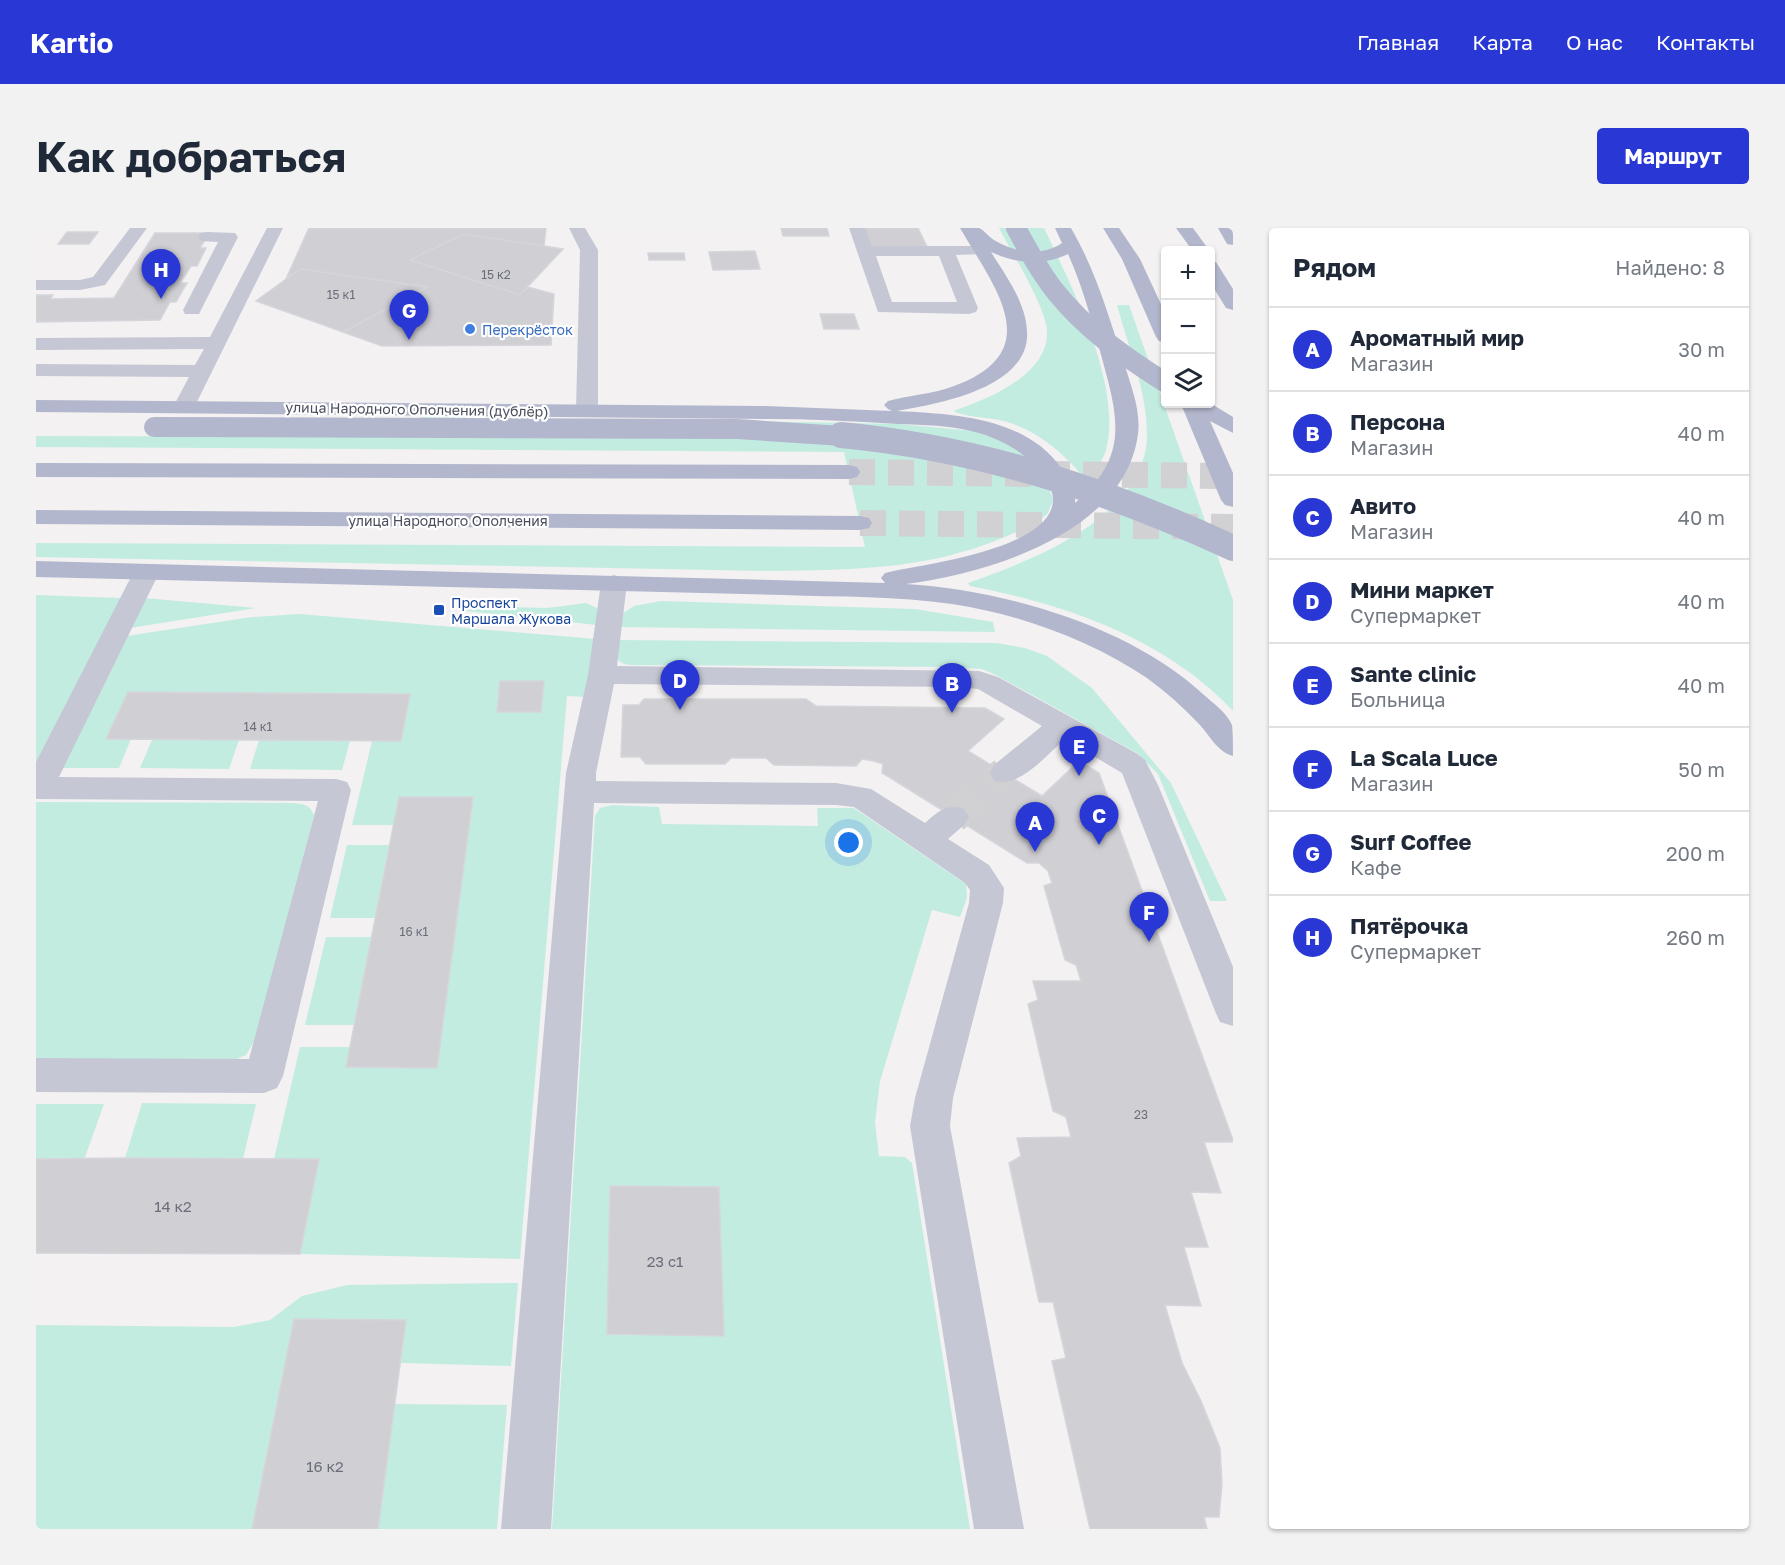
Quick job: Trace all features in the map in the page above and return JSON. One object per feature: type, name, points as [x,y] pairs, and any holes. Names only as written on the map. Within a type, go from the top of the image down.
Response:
[{"type":"main road","points":[[968,228],[983,243],[1017,256],[1052,255],[1063,251],[1067,236]]},
{"type":"main road","points":[[798,412],[864,409],[919,402],[968,388],[987,380],[1000,370],[1015,350],[1018,335],[1017,323],[1012,307],[968,228]]},
{"type":"main road","points":[[1016,228],[1055,292],[1072,311],[1119,352],[1161,380]]},
{"type":"main road","points":[[1111,228],[1139,274],[1161,325]]},
{"type":"main road","points":[[1184,228],[1197,246]]},
{"type":"main road","points":[[1226,228],[1233,240]]},
{"type":"main road","points":[[724,585],[839,582],[936,573],[988,559],[1045,535],[1076,514],[1116,473],[1124,455],[1127,434],[1122,386],[1111,358],[1100,315],[1067,236]]},
{"type":"main road","points":[[1215,274],[1233,304]]},
{"type":"main road","name":"улица Народного Ополчения (дублёр)","points":[[36,406],[798,412]]},
{"type":"main road","points":[[1194,408],[1233,501]]},
{"type":"main road","points":[[1204,408],[1233,426]]},
{"type":"main road","points":[[1212,408],[1233,418]]},
{"type":"main road","points":[[798,412],[945,420],[1004,433],[1025,444],[1041,457],[1059,484],[1064,500],[1061,515],[1056,525],[1045,535]]},
{"type":"main road","points":[[131,427],[737,429],[800,430],[866,436],[963,452],[1064,479],[1188,526],[1233,548]]},
{"type":"main road","points":[[36,470],[849,472]]},
{"type":"main road","name":"улица Народного Ополчения","points":[[36,517],[860,523]]},
{"type":"main road","points":[[36,569],[724,585],[925,594],[987,603],[1034,615],[1081,632],[1124,652],[1164,677],[1198,706],[1233,746]]},
{"type":"lane","points":[[36,285],[80,285],[99,281],[104,278],[139,228]]},
{"type":"lane","points":[[184,407],[275,228]]},
{"type":"lane","points":[[577,228],[590,250],[587,410]]},
{"type":"lane","points":[[858,228],[885,308],[969,308],[945,250]]},
{"type":"lane","points":[[192,310],[225,244],[204,241]]},
{"type":"lane","points":[[866,251],[981,250]]},
{"type":"lane","points":[[36,344],[216,343]]},
{"type":"lane","points":[[36,370],[202,371]]},
{"type":"lane","points":[[36,1075],[264,1076],[336,790],[37,789],[146,573]]},
{"type":"lane","points":[[526,1529],[580,773],[602,675],[614,583]]},
{"type":"lane","points":[[602,675],[969,678],[988,683],[1125,760],[1140,776],[1233,1011]]},
{"type":"lane","points":[[1005,773],[1063,724]]},
{"type":"lane","points":[[579,792],[849,795],[940,828],[983,880],[988,895],[934,1098],[930,1126],[999,1529]]},
{"type":"green space","points":[[999,228],[1044,228],[1092,336],[1107,396],[1109,424],[1105,454],[1086,480],[1058,451],[1036,435],[1012,423],[953,411],[984,399],[1017,381],[1041,356],[1046,341],[1046,324],[1043,313]]},
{"type":"green space","points":[[1117,305],[1129,305],[1161,396],[1161,408],[1165,408],[1233,600],[1233,711],[1206,685],[1145,644],[1077,614],[970,586],[968,583],[1023,562],[1082,531],[1108,512],[1128,489],[1142,463],[1147,434],[1144,401]]},
{"type":"green space","points":[[420,417],[899,424],[975,431],[996,438],[1030,458],[1048,485],[1053,500],[1048,513],[1039,521],[972,549],[906,564],[839,570],[766,571],[36,557],[36,543],[865,547],[844,452],[36,447],[36,436],[415,437]]},
{"type":"green space","points":[[36,595],[121,598],[36,767]]},
{"type":"green space","points":[[145,598],[256,608],[130,628]]},
{"type":"green space","points":[[661,601],[915,609],[993,622],[995,632],[619,627],[620,615],[634,606]]},
{"type":"green space","points":[[586,603],[597,608],[597,625],[466,611],[468,606],[547,608]]},
{"type":"green space","points":[[300,614],[596,639],[584,697],[567,696],[520,1259],[300,1254],[319,1160],[274,1159],[300,1047],[350,1047],[347,1067],[437,1068],[473,798],[399,797],[394,825],[352,825],[372,741],[401,741],[410,694],[128,693],[107,739],[131,739],[119,768],[63,768],[126,636],[252,617]]},
{"type":"green space","points":[[616,640],[997,643],[1025,648],[1047,656],[1092,688],[1171,783],[1227,901],[1210,901],[1158,774],[1137,753],[982,669],[630,665],[619,660],[616,654]]},
{"type":"green space","points":[[152,740],[239,740],[229,769],[140,768]]},
{"type":"green space","points":[[259,740],[350,741],[342,770],[250,769]]},
{"type":"green space","points":[[36,802],[293,803],[311,809],[314,815],[256,1038],[246,1055],[234,1060],[36,1061]]},
{"type":"green space","points":[[612,805],[659,807],[662,824],[818,826],[817,808],[854,808],[966,884],[967,898],[960,917],[932,910],[880,1081],[875,1122],[879,1156],[905,1157],[912,1163],[970,1529],[552,1529],[595,816],[600,808]]},
{"type":"green space","points":[[347,845],[389,845],[375,918],[330,918]]},
{"type":"green space","points":[[326,937],[371,937],[354,1025],[305,1025]]},
{"type":"green space","points":[[142,1103],[256,1104],[243,1159],[125,1158]]},
{"type":"green space","points":[[36,1104],[104,1104],[84,1160],[36,1159]]},
{"type":"green space","points":[[518,1283],[511,1366],[401,1363],[406,1320],[294,1319],[252,1529],[36,1529],[36,1325],[234,1327],[270,1320],[302,1296],[347,1285]]},
{"type":"green space","points":[[394,1404],[507,1405],[497,1529],[378,1529]]},
{"type":"building","points":[[309,228],[546,228],[544,246],[463,234],[410,260],[520,295],[528,287],[554,294],[551,345],[382,346],[343,332],[428,287],[300,269],[286,279]]},
{"type":"building","points":[[781,228],[827,228],[829,236],[783,236]]},
{"type":"building","points":[[861,228],[918,228],[928,249],[869,249]]},
{"type":"building","points":[[67,232],[98,232],[89,244],[58,244]]},
{"type":"building","points":[[155,233],[209,233],[200,248],[206,248],[197,266],[191,266],[180,283],[187,283],[176,302],[170,302],[160,320],[36,322],[36,295],[53,295],[50,299],[114,298]]},
{"type":"building","points":[[463,234],[563,249],[520,295],[410,260]]},
{"type":"building","points":[[755,251],[760,269],[713,270],[709,252]]},
{"type":"building","points":[[648,253],[684,253],[685,260],[649,260]]},
{"type":"building","points":[[300,269],[428,287],[343,332],[256,301]]},
{"type":"building","points":[[820,314],[854,314],[859,329],[824,329]]},
{"type":"building","points":[[500,681],[544,681],[541,712],[497,712]]},
{"type":"building","points":[[128,692],[410,694],[401,741],[106,739]]},
{"type":"building","points":[[644,699],[806,699],[816,706],[985,708],[1004,719],[968,751],[1042,796],[1079,761],[1099,773],[1233,1140],[1233,1142],[1204,1142],[1221,1193],[1191,1192],[1208,1247],[1184,1247],[1201,1306],[1165,1305],[1182,1363],[1201,1401],[1220,1448],[1222,1484],[1219,1517],[1204,1517],[1207,1529],[1090,1529],[1052,1361],[1066,1358],[1053,1302],[1039,1302],[1009,1163],[1021,1156],[1017,1138],[1071,1137],[1066,1117],[1053,1111],[1028,1004],[1038,1000],[1033,981],[1081,981],[1076,965],[1065,960],[1044,886],[1052,883],[1048,871],[1039,863],[1027,863],[882,773],[883,764],[874,761],[862,759],[856,766],[774,765],[766,758],[731,758],[725,764],[646,764],[640,757],[621,757],[623,705],[639,705]]},
{"type":"building","points":[[399,797],[473,797],[437,1068],[346,1067]]},
{"type":"building","points":[[36,1159],[319,1159],[300,1254],[36,1253]]},
{"type":"building","points":[[610,1186],[719,1187],[724,1336],[607,1334]]},
{"type":"building","points":[[294,1319],[406,1320],[378,1529],[252,1529]]},
{"type":"tunnel","points":[[849,472],[1233,476]]},
{"type":"tunnel","points":[[860,523],[1233,527]]},
{"type":"tunnel","points":[[953,817],[1005,773]]},
{"type":"place","name":"Пятёрочка","points":[[161,299]]},
{"type":"place","name":"Перекрёсток","points":[[470,329]]},
{"type":"place","name":"Surf Coffee","points":[[409,340]]},
{"type":"place","name":"Проспект Маршала Жукова","points":[[439,610]]},
{"type":"place","name":"Мини маркет","points":[[680,710]]},
{"type":"place","name":"Персона","points":[[952,713]]},
{"type":"place","name":"Sante clinic","points":[[1079,776]]},
{"type":"place","name":"Авито","points":[[1099,845]]},
{"type":"place","name":"Ароматный мир","points":[[1035,852]]},
{"type":"place","name":"La Scala Luce","points":[[1149,942]]}]
